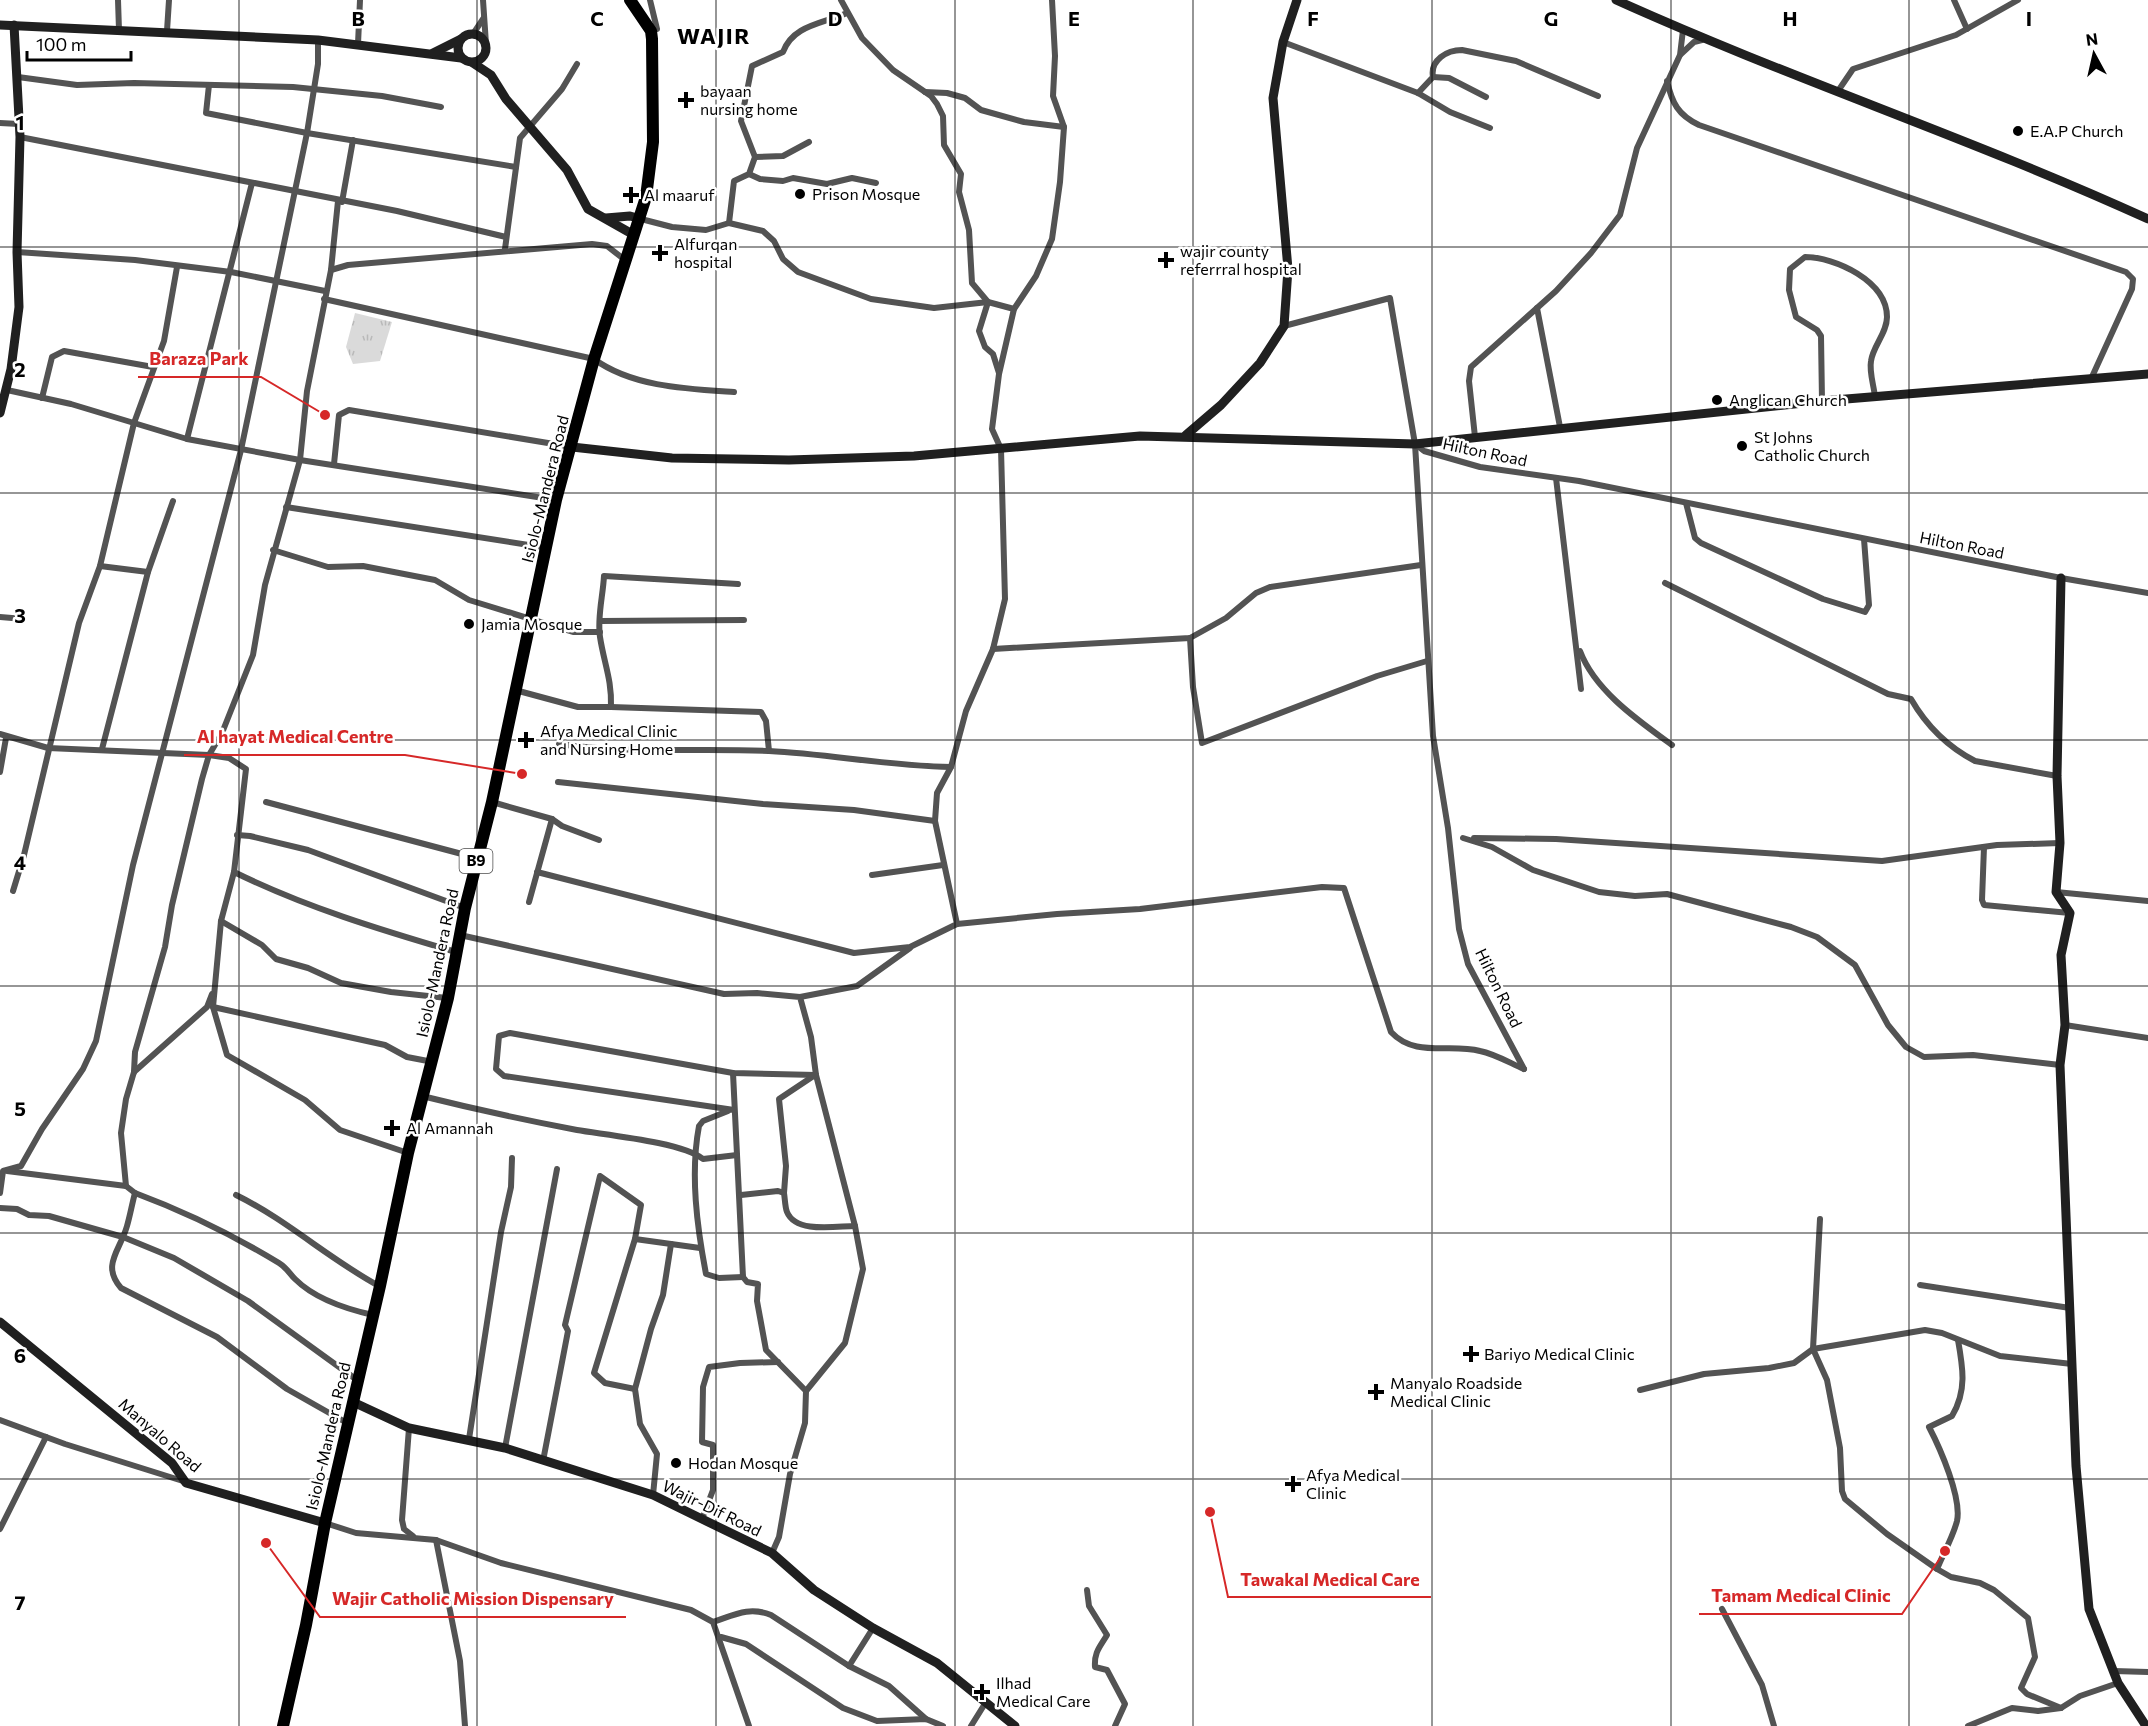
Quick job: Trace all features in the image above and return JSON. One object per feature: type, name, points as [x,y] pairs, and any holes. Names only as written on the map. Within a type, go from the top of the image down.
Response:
[{"type":"highway","name":"Isiolo-Mandera Road","points":[[283,1726],[306,1625],[325,1523],[408,1154],[433,1062],[465,908],[492,802],[530,617],[548,548],[556,500],[594,359],[641,219],[653,142],[651,96],[654,58],[651,31],[629,1]]},
{"type":"street","points":[[118,0],[119,30]]},
{"type":"street","points":[[167,31],[168,0]]},
{"type":"street","points":[[358,44],[360,0]]},
{"type":"street","points":[[473,63],[479,61],[486,49],[483,0]]},
{"type":"street","points":[[650,0],[657,29],[651,31]]},
{"type":"street","points":[[841,0],[862,38],[885,62],[937,104],[943,116],[944,146],[961,174],[959,192],[969,230],[972,283],[988,302]]},
{"type":"street","points":[[460,935],[724,994],[757,993],[800,997],[857,986],[910,947],[957,924],[935,821],[937,793],[951,767],[966,711],[993,650],[1005,599],[1001,449],[992,429],[999,374],[1014,309],[1036,276],[1053,239],[1064,128],[1053,96],[1055,56],[1052,0]]},
{"type":"street","points":[[1186,435],[1221,405],[1260,363],[1284,326],[1288,269],[1273,98],[1283,42],[1297,0]]},
{"type":"street","points":[[1616,0],[1702,40],[2007,159],[2148,219]]},
{"type":"street","points":[[1954,0],[1967,29]]},
{"type":"street","points":[[1838,92],[1853,69],[1967,29],[2018,0]]},
{"type":"street","points":[[749,174],[755,157],[741,122],[752,66],[783,52],[788,40],[797,31],[821,25],[847,13]]},
{"type":"street","points":[[433,53],[473,34],[484,19]]},
{"type":"street","points":[[0,25],[167,31],[318,40],[461,58],[491,75],[529,126],[567,170],[588,209],[634,235]]},
{"type":"street","points":[[0,413],[16,344],[19,307],[17,252],[20,137],[14,25]]},
{"type":"street","points":[[1475,437],[1469,381],[1471,367],[1490,347],[1538,308],[1575,271],[1620,215],[1636,148],[1680,55],[1683,30]]},
{"type":"street","points":[[473,34],[483,39],[491,75]]},
{"type":"street","points":[[461,39],[458,47],[461,58]]},
{"type":"street","points":[[3,1171],[21,1166],[42,1129],[83,1069],[96,1041],[133,865],[241,450],[307,133],[318,40]]},
{"type":"street","points":[[1680,55],[1694,42],[1702,40]]},
{"type":"street","points":[[1283,42],[1418,93],[1450,112],[1490,128]]},
{"type":"street","points":[[1418,93],[1433,77],[1433,67],[1440,58],[1454,50],[1462,50],[1516,61],[1598,96]]},
{"type":"street","points":[[505,249],[520,138],[561,89],[577,64]]},
{"type":"street","points":[[18,77],[77,85],[134,83],[209,86],[235,84],[314,89],[382,96],[441,107]]},
{"type":"street","points":[[1433,77],[1449,78],[1486,97]]},
{"type":"street","points":[[1667,81],[1673,104],[1679,112],[1700,125],[2126,272],[2133,279],[2132,289],[2091,379]]},
{"type":"street","points":[[209,86],[206,112],[307,133],[516,167]]},
{"type":"street","points":[[924,92],[947,93],[964,98],[981,110],[1024,122],[1064,128]]},
{"type":"street","points":[[0,123],[19,124]]},
{"type":"street","points":[[20,137],[340,202],[397,211],[506,237]]},
{"type":"street","points":[[126,1186],[121,1133],[126,1099],[134,1072],[135,1052],[165,947],[172,905],[209,755],[222,733],[253,656],[273,550],[300,460],[307,391],[353,140]]},
{"type":"street","points":[[755,157],[783,156],[808,142]]},
{"type":"street","points":[[729,223],[734,181],[749,174],[783,181],[793,178],[827,184],[852,178],[876,183]]},
{"type":"street","points":[[187,439],[252,183]]},
{"type":"street","points":[[606,218],[630,216],[672,227],[706,230],[729,223],[763,231],[774,241],[783,259],[798,272],[872,299],[934,308],[988,302],[1014,309]]},
{"type":"street","points":[[331,270],[348,265],[505,249],[592,244],[607,246],[626,261]]},
{"type":"street","points":[[17,252],[135,260],[231,272],[326,291]]},
{"type":"street","points":[[1822,401],[1821,336],[1817,330],[1796,317],[1789,290],[1790,269],[1804,257],[1833,260],[1851,269],[1874,289],[1884,303],[1886,324],[1871,359],[1875,397]]},
{"type":"street","points":[[13,891],[79,623],[100,566],[134,423],[164,341],[177,267]]},
{"type":"street","points":[[1284,326],[1390,298],[1415,444]]},
{"type":"street","points":[[324,299],[594,359],[605,367],[669,387],[734,392]]},
{"type":"street","points":[[988,302],[979,331],[984,347],[993,354],[999,374]]},
{"type":"street","points":[[1538,308],[1560,427]]},
{"type":"street","points":[[42,398],[52,357],[64,351],[153,367]]},
{"type":"street","points":[[334,464],[339,415],[350,410],[572,447],[672,458],[789,460],[914,456],[1130,436],[1186,435],[1328,443],[1415,444],[1822,401],[2148,374]]},
{"type":"street","points":[[7,390],[187,439],[241,450],[556,500]]},
{"type":"street","name":"Hilton Road","points":[[1415,444],[1424,451],[1472,465],[1556,478],[2061,578],[2148,593]]},
{"type":"street","name":"Hilton Road","points":[[957,924],[1140,909],[1322,887],[1344,888],[1391,1032],[1398,1040],[1420,1048],[1480,1050],[1524,1069],[1468,964],[1459,929],[1448,828],[1433,736],[1415,444]]},
{"type":"street","points":[[1556,478],[1581,689]]},
{"type":"street","points":[[102,749],[148,572],[173,501]]},
{"type":"street","points":[[1686,503],[1695,538],[1701,543],[1801,590],[1865,612],[1869,605],[1864,539]]},
{"type":"street","points":[[286,507],[548,548]]},
{"type":"street","points":[[273,550],[328,567],[363,566],[435,580],[465,599],[573,632],[600,632]]},
{"type":"street","points":[[100,566],[148,572]]},
{"type":"street","points":[[993,650],[1190,638],[1227,618],[1256,593],[1270,587],[1421,566]]},
{"type":"street","points":[[611,707],[610,675],[600,632],[604,576],[738,584]]},
{"type":"street","points":[[2061,578],[2057,776],[2060,843],[2056,892],[2070,913],[2061,955],[2064,1025],[2060,1065],[2082,1547],[2089,1609],[2118,1683],[2146,1726]]},
{"type":"street","points":[[1665,583],[1888,694],[1911,699],[1924,722],[1965,756],[1975,761],[2057,776]]},
{"type":"street","points":[[0,617],[24,619]]},
{"type":"street","points":[[600,621],[744,620]]},
{"type":"street","points":[[1190,638],[1193,687],[1202,744],[1377,676],[1427,661]]},
{"type":"street","points":[[1577,642],[1584,660],[1605,688],[1646,727],[1672,745]]},
{"type":"street","points":[[514,690],[578,708],[761,712],[766,721],[769,751]]},
{"type":"street","points":[[0,772],[3,736],[48,748],[162,751],[209,755],[229,758],[246,770],[246,788],[237,835],[234,872],[221,921],[213,1007],[227,1055],[305,1100],[340,1130],[408,1154]]},
{"type":"street","points":[[559,744],[628,750],[769,751],[889,765],[951,767]]},
{"type":"street","points":[[558,782],[763,804],[854,810],[935,821]]},
{"type":"street","points":[[266,802],[477,858]]},
{"type":"street","points":[[492,802],[552,819],[562,826],[599,840]]},
{"type":"street","points":[[529,902],[552,819]]},
{"type":"street","points":[[1448,828],[1462,838],[1492,847],[1533,870],[1599,892],[1635,896],[1667,894],[1791,927],[1817,937],[1855,965],[1888,1025],[1906,1047],[1924,1057],[1973,1055],[2060,1065]]},
{"type":"street","points":[[237,835],[308,850],[465,908]]},
{"type":"street","points":[[1462,838],[1568,840],[1882,861],[1984,847],[2060,843]]},
{"type":"street","points":[[1984,847],[1982,900],[1984,905],[2070,913]]},
{"type":"street","points":[[872,875],[943,865]]},
{"type":"street","points":[[234,872],[265,888],[375,929],[457,952]]},
{"type":"street","points":[[537,872],[854,953],[910,947]]},
{"type":"street","points":[[2056,892],[2148,902]]},
{"type":"street","points":[[221,921],[262,945],[276,959],[308,968],[341,983],[391,992],[448,998]]},
{"type":"street","points":[[134,1072],[207,1007],[215,987]]},
{"type":"street","points":[[772,1553],[779,1537],[790,1474],[805,1423],[806,1391],[840,1351],[851,1323],[863,1269],[855,1226],[816,1075],[811,1037],[800,997]]},
{"type":"street","points":[[213,1007],[385,1045],[407,1057],[433,1062]]},
{"type":"street","points":[[2064,1025],[2148,1038]]},
{"type":"street","points":[[734,1110],[504,1076],[496,1070],[495,1053],[499,1036],[510,1033],[734,1073],[816,1075]]},
{"type":"street","points":[[734,1073],[743,1277],[747,1282],[758,1284],[757,1301],[766,1350],[806,1391]]},
{"type":"street","points":[[816,1075],[779,1099],[786,1166],[784,1193],[787,1213],[798,1223],[815,1226],[855,1226]]},
{"type":"street","points":[[422,1096],[697,1154],[703,1159],[737,1155]]},
{"type":"street","points":[[734,1110],[703,1121],[698,1133],[695,1173],[700,1248],[706,1274],[719,1278],[743,1277]]},
{"type":"street","points":[[469,1439],[501,1233],[511,1187],[512,1158]]},
{"type":"street","points":[[505,1448],[557,1169]]},
{"type":"street","points":[[3,1171],[126,1186],[135,1193],[240,1239],[288,1268],[295,1279],[326,1300],[345,1308],[373,1315]]},
{"type":"street","points":[[0,1193],[3,1171]]},
{"type":"street","points":[[543,1461],[568,1331],[566,1325],[600,1176],[640,1205],[634,1239],[594,1373],[606,1383],[635,1389]]},
{"type":"street","points":[[741,1195],[778,1191],[784,1193]]},
{"type":"street","points":[[135,1193],[112,1267],[113,1278],[122,1288],[217,1337],[286,1389],[348,1423]]},
{"type":"street","points":[[236,1195],[291,1226],[340,1264],[380,1286]]},
{"type":"street","points":[[0,1208],[17,1209],[29,1215],[49,1216],[123,1237],[174,1258],[248,1301],[357,1380]]},
{"type":"street","points":[[1820,1218],[1813,1349],[1827,1380],[1832,1401],[1845,1499],[1887,1534],[1937,1569],[1951,1577],[1980,1583],[1994,1590],[2028,1618],[2035,1657],[2020,1688],[2027,1694],[2061,1708]]},
{"type":"street","points":[[634,1239],[700,1248]]},
{"type":"street","points":[[653,1495],[657,1454],[640,1424],[635,1389],[663,1295],[671,1244]]},
{"type":"street","points":[[1920,1285],[2070,1308]]},
{"type":"street","name":"Manyalo Road","points":[[0,1322],[172,1462],[186,1483],[325,1523]]},
{"type":"street","points":[[1640,1390],[1704,1374],[1769,1368],[1794,1363],[1813,1349],[1925,1330],[1935,1330],[2000,1356],[2072,1364]]},
{"type":"street","points":[[1937,1569],[1957,1522],[1958,1508],[1944,1460],[1929,1427],[1952,1416],[1963,1390],[1958,1340]]},
{"type":"street","points":[[702,1519],[713,1490],[713,1445],[702,1442],[703,1387],[709,1367],[779,1362]]},
{"type":"street","name":"Wajir-Dif Road","points":[[353,1402],[409,1428],[505,1448],[653,1495],[772,1553],[814,1590],[873,1628],[937,1663],[1015,1726]]},
{"type":"street","points":[[0,1423],[186,1483]]},
{"type":"street","points":[[409,1428],[402,1520],[404,1529],[415,1537]]},
{"type":"street","points":[[0,1529],[46,1437]]},
{"type":"street","points":[[325,1523],[356,1533],[436,1540],[501,1563],[691,1610],[713,1622],[721,1638],[749,1726]]},
{"type":"street","points":[[436,1540],[460,1660],[465,1726]]},
{"type":"street","points":[[1088,1590],[1089,1606],[1107,1635],[1098,1646],[1094,1657],[1095,1667],[1107,1671],[1125,1704],[1115,1726]]},
{"type":"street","points":[[1722,1609],[1762,1685],[1774,1726]]},
{"type":"street","points":[[713,1622],[748,1610],[758,1610],[771,1615],[849,1666],[889,1686],[926,1719],[944,1726]]},
{"type":"street","points":[[849,1666],[873,1628]]},
{"type":"street","points":[[721,1638],[746,1644],[843,1708],[876,1722],[926,1719]]},
{"type":"street","points":[[2114,1671],[2148,1672]]},
{"type":"street","points":[[1968,1726],[2012,1708],[2038,1711],[2061,1708],[2080,1696],[2118,1683]]},
{"type":"street","points":[[971,1726],[986,1702]]},
{"type":"green space","points":[[355,313],[392,322],[380,361],[353,364],[346,347]]},
{"type":"place","name":"bayaan nursing home","points":[[686,100]]},
{"type":"place","name":"E.A.P Church","points":[[2018,131]]},
{"type":"place","name":"Prison Mosque","points":[[800,194]]},
{"type":"place","name":"Al maaruf","points":[[631,195]]},
{"type":"place","name":"Alfurqan hospital","points":[[660,253]]},
{"type":"place","name":"wajir county referrral hospital","points":[[1166,260]]},
{"type":"place","name":"Anglican Church","points":[[1717,400]]},
{"type":"place","name":"Baraza Park","points":[[325,415]]},
{"type":"place","name":"St Johns Catholic Church","points":[[1742,446]]},
{"type":"place","name":"Jamia Mosque","points":[[469,624]]},
{"type":"place","name":"Afya Medical Clinic and Nursing Home","points":[[526,740]]},
{"type":"place","name":"Al hayat Medical Centre","points":[[522,774]]},
{"type":"place","name":"Al Amannah","points":[[392,1128]]},
{"type":"place","name":"Bariyo Medical Clinic","points":[[1471,1354]]},
{"type":"place","name":"Manyalo Roadside Medical Clinic","points":[[1376,1392]]},
{"type":"place","name":"Hodan Mosque","points":[[676,1463]]},
{"type":"place","name":"Afya Medical Clinic","points":[[1293,1484]]},
{"type":"place","name":"Tawakal Medical Care","points":[[1210,1512]]},
{"type":"place","name":"Wajir Catholic Mission Dispensary","points":[[266,1543]]},
{"type":"place","name":"Tamam Medical Clinic","points":[[1945,1551]]},
{"type":"place","name":"Ilhad Medical Care","points":[[982,1692]]},
{"type":"district","name":"WAJIR","points":[[714,36]]}]
